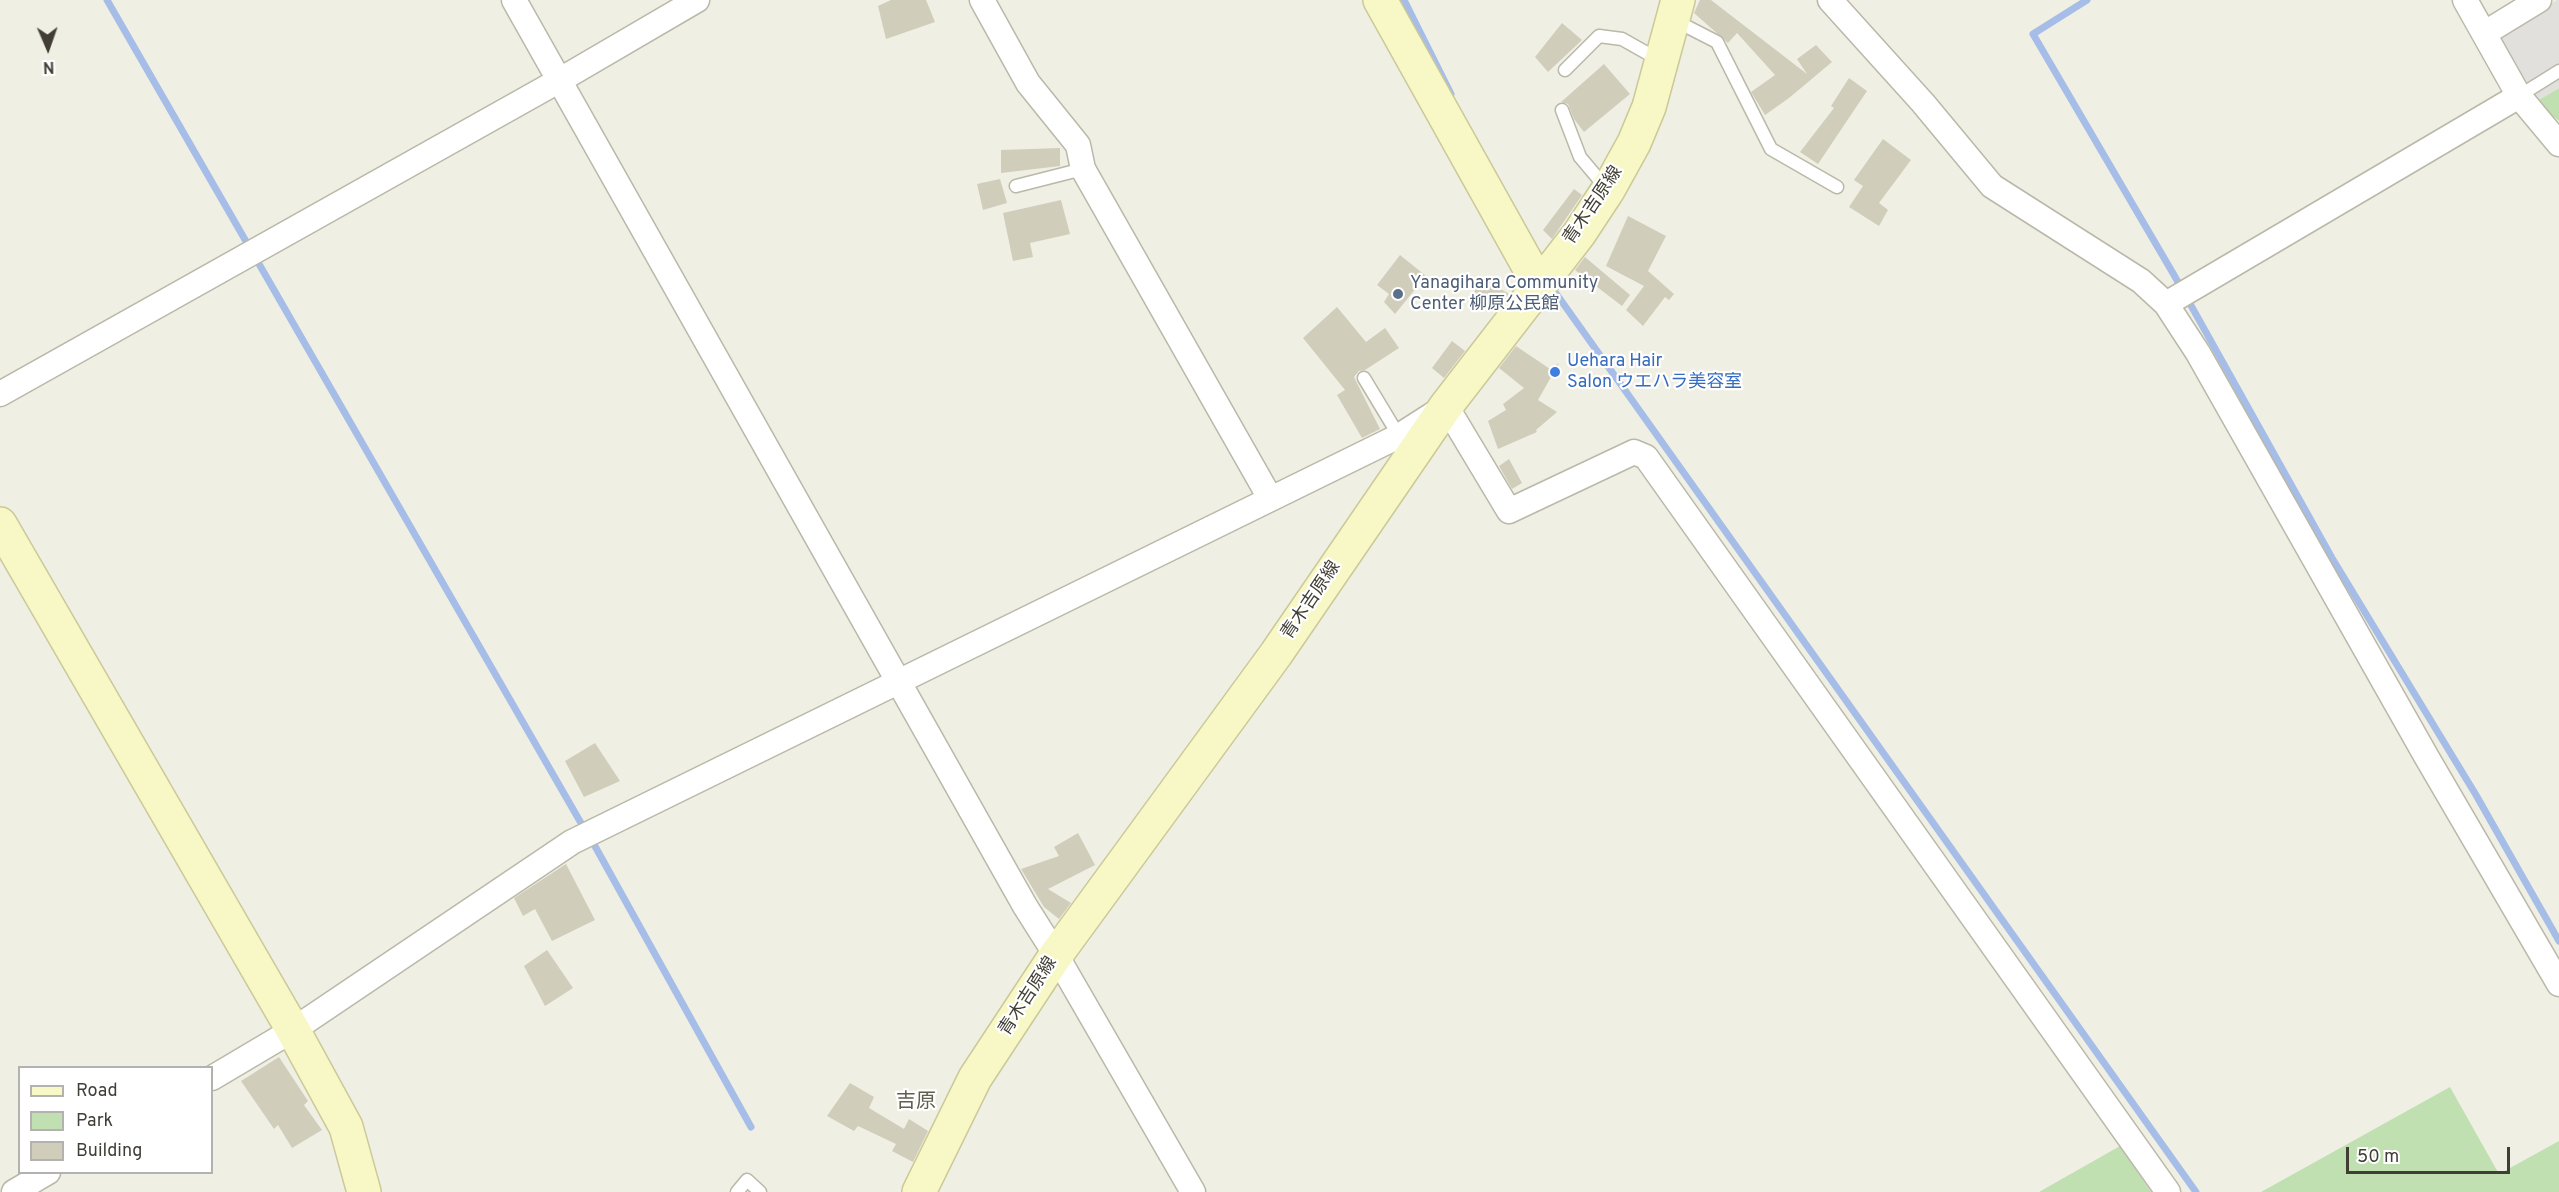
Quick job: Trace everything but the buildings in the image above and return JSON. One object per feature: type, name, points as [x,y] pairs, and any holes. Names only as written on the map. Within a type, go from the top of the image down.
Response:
[{"type":"main road","points":[[1380,0],[1538,283]]},
{"type":"main road","name":"青木吉原線","points":[[919,1192],[975,1078],[1056,955],[1276,654],[1446,406],[1538,283],[1578,234],[1608,190],[1634,143],[1649,107],[1676,10]]},
{"type":"main road","points":[[0,524],[293,1030],[346,1127],[364,1192]]},
{"type":"street","points":[[514,0],[1025,906],[1056,955],[1192,1192]]},
{"type":"street","points":[[0,394],[560,80],[698,0]]},
{"type":"street","points":[[982,0],[1028,83],[1078,145],[1083,169],[1270,498]]},
{"type":"street","points":[[1830,0],[1923,103],[1992,186],[2141,281],[2166,304],[2198,353],[2426,756],[2559,984]]},
{"type":"street","points":[[2465,0],[2520,96],[2559,144]]},
{"type":"street","points":[[2484,33],[2540,0]]},
{"type":"street","points":[[2166,304],[2520,96]]},
{"type":"street","points":[[213,1077],[293,1030],[572,842],[1399,436],[1446,406],[1509,511],[1634,452],[1646,457],[2168,1192]]},
{"type":"street","points":[[14,1192],[46,1174]]},
{"type":"lane","points":[[1676,10],[1717,42],[1771,149],[1838,187]]},
{"type":"lane","points":[[1565,70],[1599,36],[1622,39],[1662,62]]},
{"type":"lane","points":[[2520,96],[2559,71]]},
{"type":"lane","points":[[1562,110],[1580,157],[1608,190]]},
{"type":"lane","points":[[1016,186],[1083,169]]},
{"type":"lane","points":[[1364,378],[1399,436]]},
{"type":"lane","points":[[737,1192],[747,1180],[760,1192]]},
{"type":"green space","points":[[2559,88],[2559,121],[2535,102]]},
{"type":"green space","points":[[2450,1087],[2499,1174],[2559,1141],[2559,1192],[2261,1192]]},
{"type":"green space","points":[[2120,1146],[2151,1192],[2039,1192]]},
{"type":"shaded area","points":[[2559,0],[2559,88],[2535,102],[2494,37]]},
{"type":"waterway","points":[[107,0],[585,830]]},
{"type":"waterway","points":[[1404,0],[1451,94]]},
{"type":"waterway","points":[[2087,0],[2033,34],[2174,275],[2332,558],[2476,795],[2559,941]]},
{"type":"waterway","points":[[1550,285],[2196,1192]]},
{"type":"waterway","points":[[591,839],[751,1127]]},
{"type":"place","name":"Yanagihara Community Center 柳原公民館","points":[[1398,294]]},
{"type":"place","name":"Uehara Hair Salon ウエハラ美容室","points":[[1555,372]]},
{"type":"district","name":"吉原","points":[[916,1103]]}]
